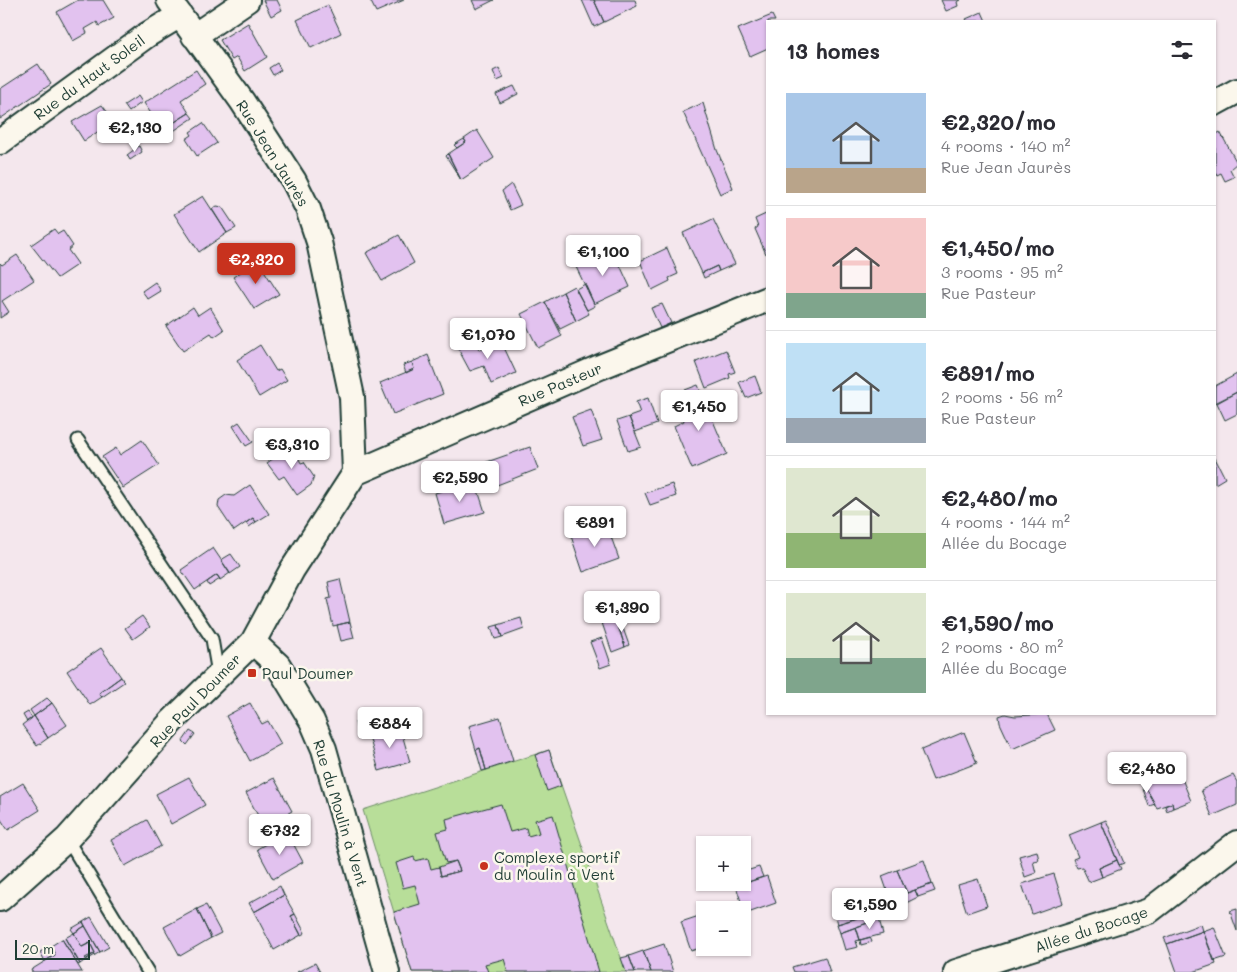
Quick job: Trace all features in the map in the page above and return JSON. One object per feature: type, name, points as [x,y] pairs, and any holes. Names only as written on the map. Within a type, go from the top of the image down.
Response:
[{"type":"street","points":[[194,36],[247,0]]},
{"type":"street","name":"Rue Jean Jaurès","points":[[175,8],[242,101],[294,181],[308,209],[320,242],[352,397],[355,473]]},
{"type":"street","name":"Rue du Haut Soleil","points":[[0,142],[132,46],[175,8]]},
{"type":"street","points":[[1216,102],[1237,91]]},
{"type":"street","name":"Rue Pasteur","points":[[355,473],[591,371],[766,300]]},
{"type":"street","name":"Rue Paul Doumer","points":[[0,899],[67,839],[172,721],[218,674],[253,642],[292,570],[355,473]]},
{"type":"street","name":"Rue du Moulin à Vent","points":[[253,642],[278,665],[312,721],[324,750],[387,972]]},
{"type":"street","name":"Allée du Bocage","points":[[956,972],[1149,912],[1237,843]]},
{"type":"lane","points":[[78,440],[212,639],[218,674]]},
{"type":"lane","points":[[67,839],[148,972]]},
{"type":"green space","name":"Complexe sportif du Moulin à Vent","points":[[549,750],[626,972],[412,972],[363,810]]},
{"type":"building","points":[[78,0],[103,0],[114,18],[99,26],[97,22],[85,29],[87,33],[73,41],[57,12]]},
{"type":"building","points":[[263,0],[277,0],[282,10],[271,16]]},
{"type":"building","points":[[370,0],[404,0],[376,12]]},
{"type":"building","points":[[472,0],[494,0],[476,9]]},
{"type":"building","points":[[582,0],[594,0],[604,22],[594,27]]},
{"type":"building","points":[[594,0],[635,0],[637,6],[604,22]]},
{"type":"building","points":[[941,0],[961,0],[957,2],[958,6],[946,11]]},
{"type":"building","points":[[328,5],[341,33],[311,48],[297,20]]},
{"type":"building","points":[[982,12],[986,20],[966,20]]},
{"type":"building","points":[[772,15],[774,20],[766,20],[766,49],[750,56],[738,29]]},
{"type":"building","points":[[248,23],[267,57],[245,71],[237,57],[232,60],[220,40]]},
{"type":"building","points":[[277,63],[281,70],[273,75],[269,68]]},
{"type":"building","points":[[38,64],[51,84],[0,119],[0,89]]},
{"type":"building","points":[[499,68],[504,78],[497,81],[493,71]]},
{"type":"building","points":[[196,70],[205,84],[181,100],[189,113],[162,130],[144,103]]},
{"type":"building","points":[[514,86],[518,94],[500,103],[496,94]]},
{"type":"building","points":[[138,96],[142,102],[129,112],[124,105]]},
{"type":"building","points":[[703,103],[717,150],[733,188],[720,194],[683,112]]},
{"type":"building","points":[[102,105],[114,121],[84,141],[72,122]]},
{"type":"building","points":[[189,113],[193,118],[166,136],[162,130]]},
{"type":"building","points":[[203,123],[217,143],[197,156],[186,139],[192,135],[190,132]]},
{"type":"building","points":[[477,130],[494,158],[461,180],[448,154],[466,142],[464,139]]},
{"type":"building","points":[[1220,132],[1237,163],[1230,169],[1234,177],[1225,181],[1221,173],[1217,175],[1216,173],[1216,134]]},
{"type":"building","points":[[464,139],[466,142],[457,148],[454,145]]},
{"type":"building","points":[[139,146],[142,152],[130,160],[127,155]]},
{"type":"building","points":[[448,154],[461,180],[446,156]]},
{"type":"building","points":[[511,184],[521,205],[510,210],[502,191]]},
{"type":"building","points":[[203,196],[227,233],[199,252],[174,214]]},
{"type":"building","points":[[217,206],[222,207],[236,228],[227,233],[212,209]]},
{"type":"building","points":[[766,214],[766,254],[755,229],[758,227],[755,219]]},
{"type":"building","points":[[713,219],[735,264],[719,271],[717,266],[702,273],[683,233]]},
{"type":"building","points":[[54,229],[58,234],[63,231],[73,246],[68,250],[78,264],[57,278],[31,245]]},
{"type":"building","points":[[399,235],[414,263],[382,281],[366,253]]},
{"type":"building","points":[[667,248],[678,274],[669,278],[670,281],[652,290],[640,261]]},
{"type":"building","points":[[613,250],[630,287],[594,304],[576,267]]},
{"type":"building","points":[[17,255],[34,280],[2,301],[9,312],[0,318],[0,263],[2,265]]},
{"type":"building","points":[[258,261],[279,294],[254,309],[233,277]]},
{"type":"building","points":[[717,266],[719,271],[704,278],[702,273]]},
{"type":"building","points":[[155,282],[161,291],[148,299],[142,291]]},
{"type":"building","points":[[585,284],[595,306],[587,310],[576,289]]},
{"type":"building","points":[[574,286],[589,314],[576,321],[563,292]]},
{"type":"building","points":[[563,292],[576,321],[560,329],[545,302]]},
{"type":"building","points":[[545,302],[562,336],[538,348],[521,314]]},
{"type":"building","points":[[662,304],[671,323],[660,328],[651,308]]},
{"type":"building","points":[[193,307],[198,315],[210,307],[224,330],[214,337],[211,333],[183,351],[166,326]]},
{"type":"building","points":[[475,339],[479,350],[501,341],[516,373],[491,384],[484,366],[470,371],[456,345]]},
{"type":"building","points":[[260,345],[276,371],[280,369],[287,380],[259,397],[237,360]]},
{"type":"building","points":[[726,350],[735,372],[729,374],[730,378],[706,388],[696,362]]},
{"type":"building","points":[[428,355],[443,394],[393,414],[380,383],[414,369],[412,362]]},
{"type":"building","points":[[412,362],[414,369],[406,373],[403,365]]},
{"type":"building","points":[[1237,374],[1237,392],[1216,402],[1216,385]]},
{"type":"building","points":[[755,376],[761,392],[746,398],[739,382]]},
{"type":"building","points":[[698,385],[727,454],[692,469],[674,426],[684,421],[681,413],[693,408],[685,390]]},
{"type":"building","points":[[1237,392],[1237,414],[1225,420],[1217,403]]},
{"type":"building","points":[[648,398],[657,424],[635,432],[629,417],[640,413],[636,402]]},
{"type":"building","points":[[591,410],[602,440],[583,446],[572,417]]},
{"type":"building","points":[[629,417],[641,447],[628,451],[617,421]]},
{"type":"building","points":[[239,422],[253,442],[246,446],[233,426]]},
{"type":"building","points":[[142,440],[159,465],[123,488],[102,457],[116,448],[120,455]]},
{"type":"building","points":[[292,445],[301,463],[304,462],[314,477],[311,485],[297,495],[284,476],[279,479],[267,463]]},
{"type":"building","points":[[530,447],[538,469],[492,487],[484,463]]},
{"type":"building","points":[[1216,460],[1225,478],[1216,483]]},
{"type":"building","points":[[475,481],[485,512],[444,524],[435,493]]},
{"type":"building","points":[[672,484],[676,496],[650,505],[645,493]]},
{"type":"building","points":[[250,485],[269,514],[256,522],[253,518],[234,531],[218,507],[219,500],[226,495],[234,496]]},
{"type":"building","points":[[253,518],[256,522],[249,527],[246,523]]},
{"type":"building","points":[[606,523],[619,559],[583,572],[571,536]]},
{"type":"building","points":[[213,548],[230,573],[220,580],[217,575],[195,590],[181,570]]},
{"type":"building","points":[[231,554],[240,567],[230,574],[221,560]]},
{"type":"building","points":[[217,575],[220,579],[209,586],[207,582]]},
{"type":"building","points":[[340,579],[350,622],[333,626],[327,599],[331,598],[328,582]]},
{"type":"building","points":[[142,616],[150,627],[133,639],[125,628]]},
{"type":"building","points":[[619,617],[629,645],[625,647],[616,619]]},
{"type":"building","points":[[521,618],[524,629],[502,637],[498,625]]},
{"type":"building","points":[[616,619],[625,647],[612,652],[602,623]]},
{"type":"building","points":[[350,622],[354,638],[341,641],[337,625]]},
{"type":"building","points":[[498,625],[502,637],[495,639],[491,627]]},
{"type":"building","points":[[602,638],[611,664],[600,668],[590,642]]},
{"type":"building","points":[[101,648],[121,677],[99,693],[102,697],[90,705],[67,671]]},
{"type":"building","points":[[121,677],[124,682],[102,697],[99,693]]},
{"type":"building","points":[[47,698],[52,703],[34,716],[30,710]]},
{"type":"building","points":[[52,703],[67,725],[48,738],[34,716]]},
{"type":"building","points":[[250,703],[262,724],[268,721],[281,744],[250,761],[226,716]]},
{"type":"building","points":[[28,712],[32,718],[27,722],[23,715]]},
{"type":"building","points":[[1048,715],[1055,730],[1012,749],[1000,723],[999,716]]},
{"type":"building","points":[[34,716],[48,738],[37,746],[22,725]]},
{"type":"building","points":[[500,717],[513,761],[486,770],[480,748],[476,750],[469,726]]},
{"type":"building","points":[[374,718],[377,734],[359,739],[355,722]]},
{"type":"building","points":[[400,727],[410,762],[379,771],[369,736]]},
{"type":"building","points":[[190,731],[195,734],[187,745],[183,741]]},
{"type":"building","points":[[964,732],[977,763],[933,780],[921,750]]},
{"type":"building","points":[[480,748],[486,770],[482,771],[476,750]]},
{"type":"building","points":[[549,750],[561,786],[547,791],[535,755]]},
{"type":"building","points":[[1143,755],[1151,759],[1154,766],[1137,772],[1133,765],[1135,759]]},
{"type":"building","points":[[1154,766],[1158,778],[1178,769],[1191,801],[1173,808],[1172,803],[1157,808],[1137,772]]},
{"type":"building","points":[[1137,772],[1155,804],[1149,806]]},
{"type":"building","points":[[1233,775],[1237,782],[1237,805],[1212,816],[1201,790]]},
{"type":"building","points":[[189,777],[205,805],[171,824],[156,794]]},
{"type":"building","points":[[274,778],[292,811],[264,827],[246,793]]},
{"type":"building","points":[[23,783],[40,810],[8,830],[0,818],[0,797]]},
{"type":"building","points":[[1172,803],[1173,808],[1167,811],[1165,806]]},
{"type":"building","name":"Complexe sportif du Moulin à Vent","points":[[501,804],[510,832],[526,828],[528,836],[539,833],[535,820],[553,815],[599,972],[508,972],[504,959],[485,964],[488,972],[412,972],[394,912],[420,904],[415,885],[403,888],[396,863],[414,857],[415,861],[428,858],[431,869],[439,867],[441,876],[460,871],[456,861],[446,863],[437,832],[448,829],[446,819]]},
{"type":"building","points":[[147,820],[161,846],[125,866],[111,840]]},
{"type":"building","points":[[1106,820],[1124,863],[1119,865],[1101,822]]},
{"type":"building","points":[[1101,822],[1117,860],[1099,868],[1102,877],[1089,882],[1082,867],[1077,868],[1073,859],[1078,857],[1069,835]]},
{"type":"building","points":[[287,832],[303,862],[273,879],[257,849]]},
{"type":"building","points":[[1037,851],[1039,860],[1033,861],[1036,873],[1025,877],[1019,856]]},
{"type":"building","points":[[924,860],[932,884],[907,893],[897,870]]},
{"type":"building","points":[[1117,860],[1121,869],[1102,877],[1099,868]]},
{"type":"building","points":[[456,861],[460,871],[441,876],[439,867]]},
{"type":"building","points":[[759,867],[763,877],[751,881],[751,870]]},
{"type":"building","points":[[897,870],[907,893],[890,899],[882,876]]},
{"type":"building","points":[[1054,874],[1063,903],[1032,914],[1022,884]]},
{"type":"building","points":[[767,876],[776,903],[751,912],[751,901],[741,901],[738,891],[751,891],[751,881]]},
{"type":"building","points":[[978,879],[987,906],[967,913],[958,885]]},
{"type":"building","points":[[932,884],[935,891],[918,897],[915,890]]},
{"type":"building","points":[[280,886],[284,895],[254,912],[249,903]]},
{"type":"building","points":[[915,890],[918,897],[894,909],[890,899]]},
{"type":"building","points":[[284,895],[295,914],[291,916],[301,935],[274,950],[254,912]]},
{"type":"building","points":[[860,902],[864,916],[838,924],[834,909]]},
{"type":"building","points":[[206,905],[221,933],[211,938],[197,909]]},
{"type":"building","points":[[197,909],[211,938],[180,956],[164,927]]},
{"type":"building","points":[[1237,909],[1237,931],[1230,911]]},
{"type":"building","points":[[877,912],[879,919],[840,933],[837,924]]},
{"type":"building","points":[[295,914],[305,933],[301,935],[291,916]]},
{"type":"building","points":[[91,917],[109,947],[100,952],[83,922]]},
{"type":"building","points":[[696,917],[696,949],[691,951],[681,922]]},
{"type":"building","points":[[879,919],[883,934],[860,940],[856,927]]},
{"type":"building","points":[[83,922],[85,926],[74,933],[71,929]]},
{"type":"building","points":[[1201,924],[1203,931],[1167,944],[1164,938]]},
{"type":"building","points":[[85,926],[100,952],[87,960],[85,958],[95,953],[90,943],[82,947],[74,933]]},
{"type":"building","points":[[856,927],[860,940],[856,941],[858,947],[845,950],[840,933]]},
{"type":"building","points":[[1214,927],[1226,957],[1214,961],[1203,931]]},
{"type":"building","points":[[1203,931],[1216,964],[1193,972],[1177,972],[1167,944]]},
{"type":"building","points":[[74,933],[82,947],[90,943],[95,953],[80,964],[65,938]]},
{"type":"building","points":[[870,937],[872,942],[861,945],[860,940]]},
{"type":"building","points":[[65,938],[80,964],[78,965],[62,939]]},
{"type":"building","points":[[62,939],[82,972],[32,972],[31,970],[55,955],[51,946]]},
{"type":"building","points":[[664,944],[673,972],[651,972],[643,951]]},
{"type":"building","points":[[51,946],[55,955],[45,961],[40,952]]},
{"type":"building","points":[[643,951],[651,972],[635,972],[629,956]]},
{"type":"building","points":[[629,956],[635,972],[626,972],[621,958]]},
{"type":"building","points":[[825,957],[830,972],[794,972],[792,967]]},
{"type":"building","points":[[315,963],[320,972],[297,972]]},
{"type":"place","name":"Paul Doumer","points":[[252,673]]},
{"type":"place","name":"Complexe sportif du Moulin à Vent","points":[[484,866]]}]
